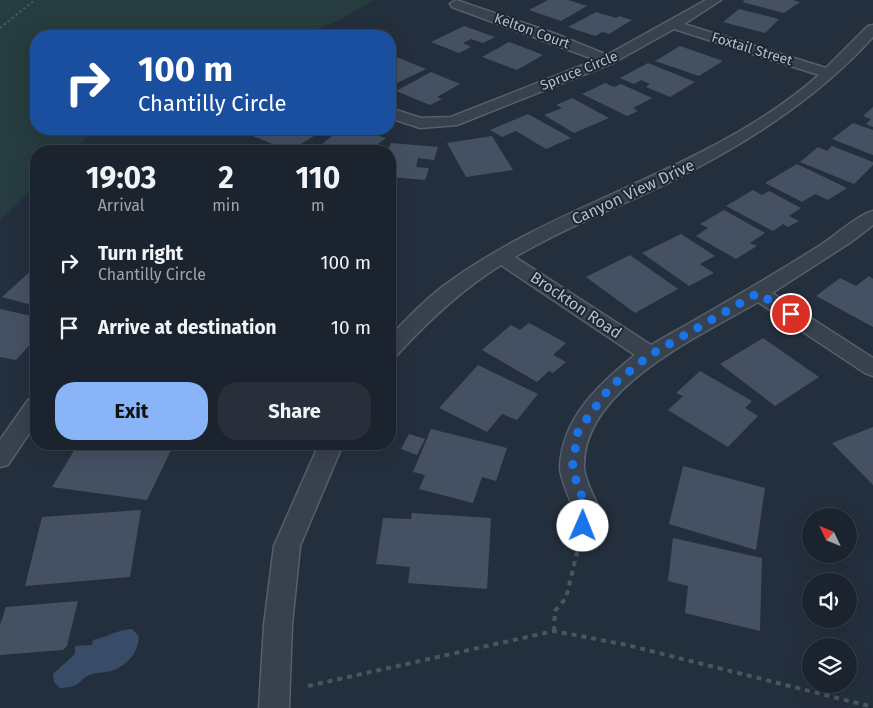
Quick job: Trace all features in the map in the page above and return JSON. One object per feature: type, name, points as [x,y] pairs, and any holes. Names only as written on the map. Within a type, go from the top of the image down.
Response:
[{"type":"street","name":"Spruce Circle","points":[[396,116],[405,120],[436,123],[466,117],[488,106],[608,60],[674,25],[715,0]]},
{"type":"street","name":"Kelton Court","points":[[456,4],[551,36],[608,60]]},
{"type":"street","name":"Foxtail Street","points":[[674,25],[830,74]]},
{"type":"street","name":"Canyon View Drive","points":[[396,343],[418,319],[457,285],[502,256],[664,179],[718,150],[780,112],[830,74],[873,29]]},
{"type":"street","points":[[587,511],[572,469],[578,431],[611,386],[650,355],[758,293],[845,238],[873,216]]},
{"type":"street","name":"Brockton Road","points":[[502,256],[650,355]]},
{"type":"street","points":[[758,293],[873,368]]},
{"type":"street","points":[[0,458],[30,415]]},
{"type":"street","points":[[274,708],[278,625],[288,546],[328,450]]},
{"type":"path","points":[[0,28],[35,0]]},
{"type":"path","points":[[554,631],[555,611],[566,598],[587,511]]},
{"type":"path","points":[[308,686],[554,631],[627,645],[873,707]]},
{"type":"green space","points":[[0,0],[374,0],[339,20],[316,30],[30,30],[30,135],[90,135],[80,145],[30,145],[30,192],[0,220]]},
{"type":"water","points":[[132,629],[139,636],[137,648],[127,662],[111,671],[87,676],[73,686],[60,688],[54,682],[53,674],[75,654],[75,646],[92,645],[93,640]]},
{"type":"building","points":[[548,0],[568,0],[587,6],[561,21],[529,10]]},
{"type":"building","points":[[745,0],[793,0],[800,2],[784,13],[742,2]]},
{"type":"building","points":[[739,9],[779,19],[765,33],[723,22]]},
{"type":"building","points":[[596,12],[616,18],[619,16],[632,20],[609,34],[602,32],[595,36],[568,27]]},
{"type":"building","points":[[464,26],[495,37],[483,43],[471,39],[463,43],[471,47],[459,53],[431,42]]},
{"type":"building","points":[[509,42],[543,55],[517,70],[482,57]]},
{"type":"building","points":[[680,46],[723,61],[699,76],[655,61]]},
{"type":"building","points":[[396,57],[426,69],[396,84]]},
{"type":"building","points":[[648,63],[695,82],[670,97],[646,87],[650,84],[641,80],[634,84],[620,78]]},
{"type":"building","points":[[431,72],[460,84],[437,97],[442,99],[430,105],[396,91]]},
{"type":"building","points":[[605,83],[614,87],[621,84],[652,98],[633,108],[638,111],[627,116],[582,94]]},
{"type":"building","points":[[572,98],[609,118],[574,133],[544,115],[562,108],[556,105]]},
{"type":"building","points":[[873,107],[873,127],[866,124],[871,119],[863,116]]},
{"type":"building","points":[[528,114],[571,138],[546,149],[516,131],[502,137],[490,130]]},
{"type":"building","points":[[853,123],[873,130],[873,155],[832,139]]},
{"type":"building","points":[[315,135],[300,145],[275,145],[253,136]]},
{"type":"building","points":[[333,135],[377,135],[386,138],[377,145],[321,145]]},
{"type":"building","points":[[492,136],[513,170],[466,177],[447,143]]},
{"type":"building","points":[[391,143],[438,147],[434,160],[418,158],[416,167],[429,168],[425,180],[396,178],[396,145],[390,145]]},
{"type":"building","points":[[832,146],[873,162],[873,165],[854,184],[800,162],[818,147],[827,151]]},
{"type":"building","points":[[797,164],[847,188],[828,200],[815,194],[802,202],[765,183]]},
{"type":"building","points":[[753,190],[762,195],[769,191],[801,208],[789,216],[799,221],[788,227],[783,224],[773,231],[726,206]]},
{"type":"building","points":[[724,210],[765,233],[750,243],[757,246],[736,259],[696,236],[708,228],[700,224]]},
{"type":"building","points":[[681,234],[715,256],[700,264],[714,273],[689,286],[642,253]]},
{"type":"building","points":[[630,255],[678,289],[635,313],[586,277]]},
{"type":"building","points":[[30,272],[30,304],[2,297]]},
{"type":"building","points":[[869,276],[873,279],[873,327],[816,296],[840,278],[856,286]]},
{"type":"building","points":[[0,309],[30,316],[30,345],[16,360],[0,357]]},
{"type":"building","points":[[529,323],[566,343],[553,355],[566,362],[553,373],[549,371],[537,382],[482,350],[511,325],[520,330]]},
{"type":"building","points":[[763,338],[819,377],[775,406],[720,364]]},
{"type":"building","points":[[478,365],[538,394],[517,420],[502,414],[487,432],[439,408]]},
{"type":"building","points":[[700,371],[752,401],[745,408],[758,416],[728,447],[668,410],[683,396],[676,393]]},
{"type":"building","points":[[873,427],[873,485],[832,443]]},
{"type":"building","points":[[431,429],[507,448],[496,481],[482,477],[473,503],[419,489],[425,475],[413,472]]},
{"type":"building","points":[[409,434],[425,439],[417,455],[401,449]]},
{"type":"building","points":[[74,450],[171,450],[147,500],[52,487]]},
{"type":"building","points":[[683,466],[765,488],[756,550],[669,524]]},
{"type":"building","points":[[141,510],[130,577],[25,586],[42,517]]},
{"type":"building","points":[[412,513],[491,518],[487,589],[408,583],[410,567],[376,564],[383,518],[411,519]]},
{"type":"building","points":[[673,538],[762,558],[760,631],[685,613],[688,586],[668,581]]},
{"type":"building","points":[[78,601],[67,646],[63,650],[0,655],[0,625],[6,607]]},
{"type":"route","points":[[583,526],[587,511],[572,469],[578,431],[611,386],[650,355],[758,293],[791,314]]}]
